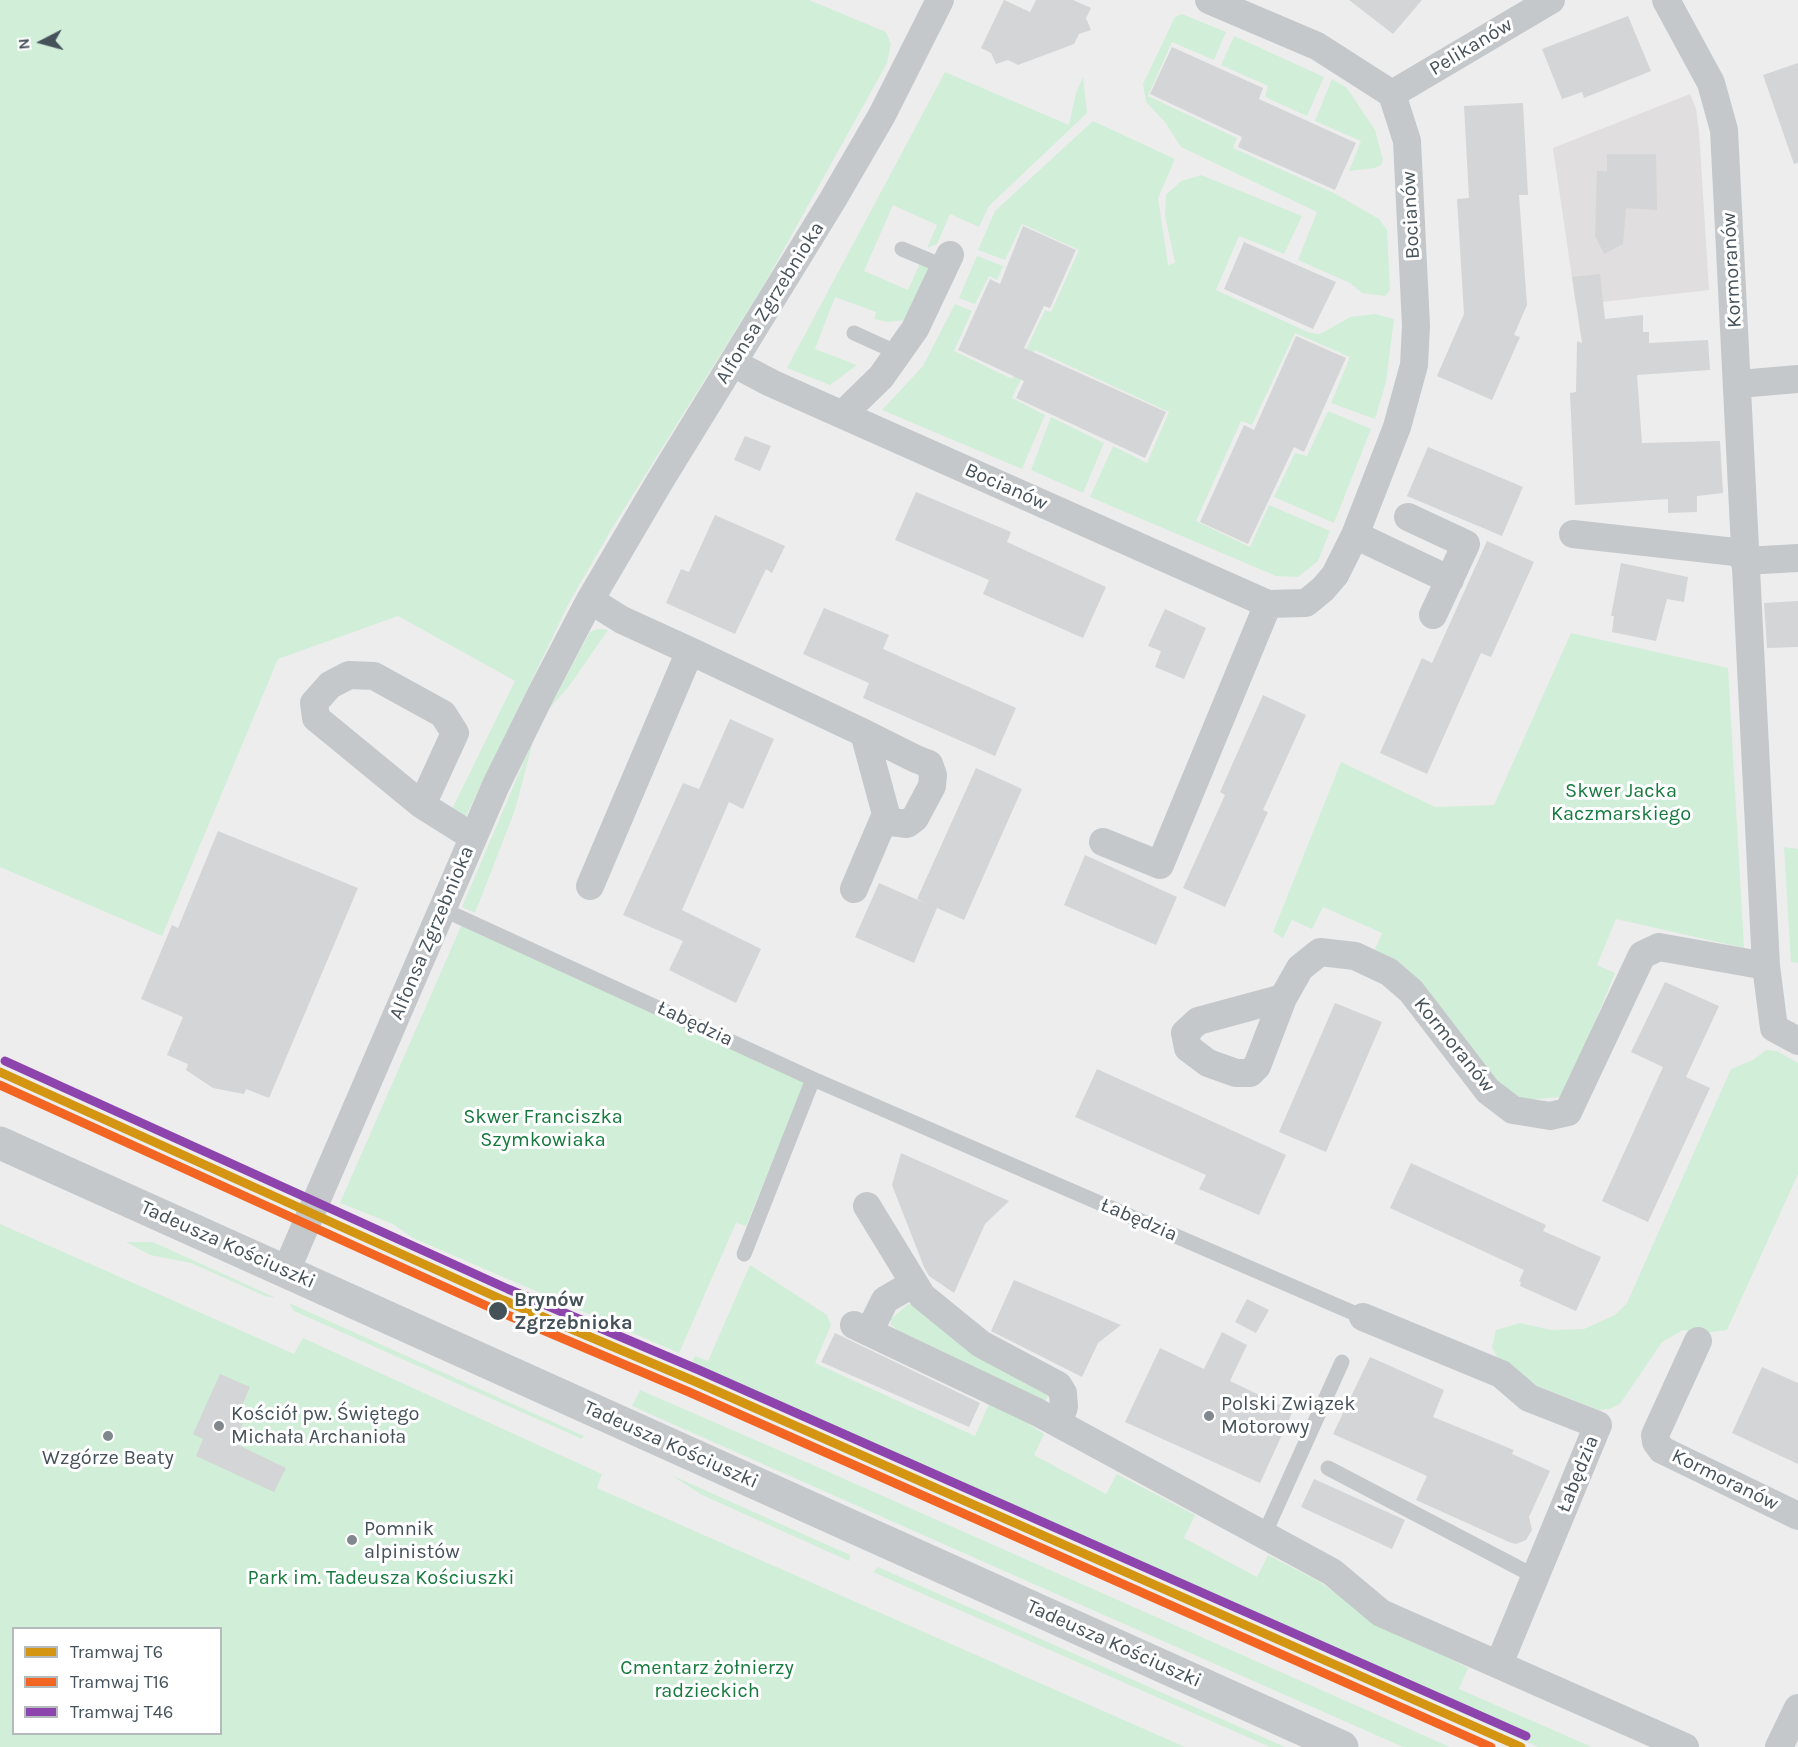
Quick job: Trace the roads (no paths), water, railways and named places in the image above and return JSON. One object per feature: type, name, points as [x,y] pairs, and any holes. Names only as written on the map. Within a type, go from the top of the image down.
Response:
[{"type":"street","name":"Alfonsa Zgrzebnioka","points":[[286,1271],[473,837],[522,734],[591,600],[882,115],[940,0]]},
{"type":"street","points":[[1209,0],[1317,46],[1392,94]]},
{"type":"street","name":"Pelikanów","points":[[1392,94],[1551,0]]},
{"type":"street","name":"Kormoranów","points":[[1666,0],[1711,83],[1724,130],[1739,384],[1744,557],[1766,966],[1774,1028],[1798,1041]]},
{"type":"street","name":"Bocianów","points":[[733,363],[771,383],[1268,604],[1306,603],[1323,590],[1335,575],[1355,535],[1397,427],[1414,365],[1416,326],[1410,176],[1407,141],[1392,94]]},
{"type":"street","points":[[843,414],[881,376],[915,328],[947,261]]},
{"type":"street","points":[[1739,384],[1798,379]]},
{"type":"street","points":[[1408,517],[1466,544],[1433,615]]},
{"type":"street","points":[[1573,534],[1744,557],[1798,558]]},
{"type":"street","points":[[1355,535],[1450,580]]},
{"type":"street","points":[[591,600],[622,620],[929,764],[933,776],[932,786],[915,818],[907,824],[898,825],[891,822],[886,814],[864,734]]},
{"type":"street","points":[[1103,842],[1160,865],[1268,604]]},
{"type":"street","points":[[590,886],[690,651]]},
{"type":"street","points":[[422,805],[455,733],[443,714],[374,676],[349,675],[330,685],[314,703],[316,718],[422,805],[473,837]]},
{"type":"street","points":[[854,889],[886,814]]},
{"type":"street","name":"Kormoranów","points":[[1283,998],[1300,968],[1320,952],[1354,956],[1389,972],[1411,991],[1488,1091],[1513,1110],[1550,1116],[1568,1112],[1642,954],[1659,947],[1766,966]]},
{"type":"street","name":"Tadeusza Kościuszki","points":[[0,1143],[1342,1747]]},
{"type":"street","points":[[867,1206],[922,1296],[981,1344],[1058,1385],[1063,1393],[1064,1407],[1058,1423]]},
{"type":"street","points":[[914,1283],[885,1300],[862,1329],[1058,1423],[1332,1572],[1381,1612],[1685,1747]]},
{"type":"street","name":"Łabędzia","points":[[1363,1317],[1502,1374],[1529,1398],[1598,1425],[1499,1665]]},
{"type":"street","name":"Kormoranów","points":[[1698,1341],[1655,1435],[1656,1442],[1662,1450],[1798,1516]]},
{"type":"street","points":[[1779,1747],[1798,1708]]},
{"type":"lane","points":[[902,249],[947,261]]},
{"type":"lane","points":[[854,333],[898,353]]},
{"type":"lane","name":"Łabędzia","points":[[442,909],[813,1079],[1363,1317]]},
{"type":"lane","points":[[744,1254],[813,1079]]},
{"type":"lane","points":[[1264,1535],[1342,1362]]},
{"type":"lane","points":[[1328,1468],[1536,1577]]},
{"type":"tram line","name":"T46","points":[[5,1061],[508,1289],[699,1370],[1526,1736]]},
{"type":"tram line","name":"T6","points":[[0,1072],[503,1300],[694,1381],[1521,1747]]},
{"type":"tram line","name":"T16","points":[[0,1085],[498,1311],[689,1392],[1491,1747]]},
{"type":"place","name":"Brynów Zgrzebnioka","points":[[498,1311]]},
{"type":"place","name":"Polski Związek Motorowy","points":[[1209,1416]]},
{"type":"place","name":"Kościół pw. Świętego Michała Archanioła","points":[[219,1426]]},
{"type":"place","name":"Wzgórze Beaty","points":[[108,1436]]},
{"type":"place","name":"Pomnik alpinistów","points":[[352,1540]]},
{"type":"park label","name":"Skwer Jacka Kaczmarskiego","points":[[1621,802]]},
{"type":"park label","name":"Skwer Franciszka Szymkowiaka","points":[[543,1128]]},
{"type":"park label","name":"Park im. Tadeusza Kościuszki","points":[[381,1578]]},
{"type":"park label","name":"Cmentarz żołnierzy radzieckich","points":[[707,1680]]}]
